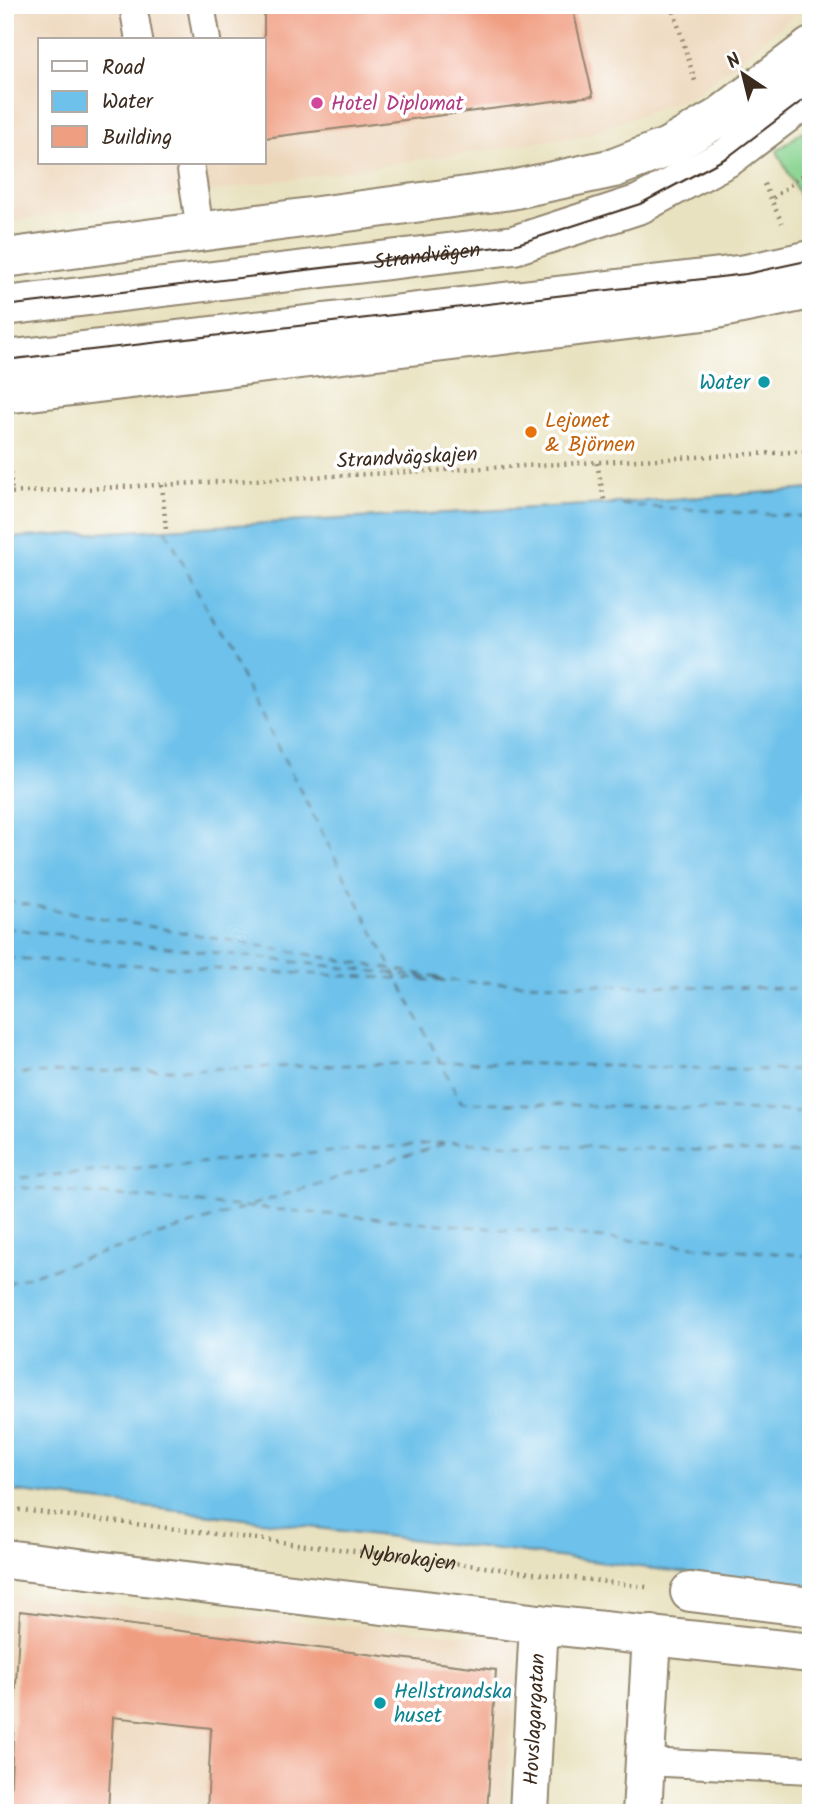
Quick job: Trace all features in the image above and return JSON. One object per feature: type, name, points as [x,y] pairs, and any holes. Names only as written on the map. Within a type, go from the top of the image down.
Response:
[{"type":"street","points":[[5,258],[511,190],[614,168],[668,147],[718,118],[811,47]]},
{"type":"street","name":"Strandvägen","points":[[5,306],[514,245],[640,204],[728,157],[811,94]]},
{"type":"street","points":[[5,360],[746,274],[811,260]]},
{"type":"street","points":[[5,394],[712,310],[811,290]]},
{"type":"street","points":[[5,1559],[539,1624],[811,1653]]},
{"type":"street","points":[[690,1592],[811,1607]]},
{"type":"street","name":"Hovslagargatan","points":[[529,1813],[539,1624]]},
{"type":"street","points":[[642,1813],[652,1634]]},
{"type":"lane","points":[[133,5],[139,38]]},
{"type":"lane","points":[[201,5],[207,38]]},
{"type":"lane","points":[[191,164],[200,231]]},
{"type":"lane","points":[[645,1762],[811,1770]]},
{"type":"path","points":[[773,198],[811,169]]},
{"type":"path","points":[[7,433],[12,493]]},
{"type":"path","name":"Strandvägskajen","points":[[5,493],[811,451]]},
{"type":"path","points":[[597,463],[604,504]]},
{"type":"path","points":[[162,485],[166,530]]},
{"type":"path","name":"Nybrokajen","points":[[5,1508],[690,1592]]},
{"type":"shaded area","points":[[5,5],[808,5],[692,96],[585,135],[5,222]]},
{"type":"shaded area","points":[[5,1596],[519,1640],[504,1813],[5,1813]]},
{"type":"green space","points":[[811,125],[811,218],[777,151]]},
{"type":"water","points":[[811,489],[811,1588],[5,1490],[5,538],[604,504]]},
{"type":"building","points":[[264,5],[572,5],[593,96],[266,138]]},
{"type":"building","points":[[20,1611],[496,1670],[487,1813],[207,1813],[211,1728],[113,1717],[108,1813],[9,1813]]},
{"type":"ferry route","points":[[605,504],[811,517]]},
{"type":"ferry route","points":[[166,530],[461,1102],[811,1112]]},
{"type":"ferry route","points":[[5,901],[443,978]]},
{"type":"ferry route","points":[[5,928],[465,982],[811,989]]},
{"type":"ferry route","points":[[5,958],[446,981]]},
{"type":"ferry route","points":[[5,1074],[461,1062],[811,1071]]},
{"type":"ferry route","points":[[5,1179],[451,1142],[811,1154]]},
{"type":"ferry route","points":[[252,1205],[447,1143]]},
{"type":"ferry route","points":[[5,1186],[811,1256]]},
{"type":"ferry route","points":[[5,1284],[247,1207]]},
{"type":"tram line","points":[[5,306],[514,245],[640,204],[728,157],[811,94]]},
{"type":"tram line","points":[[5,360],[746,274],[811,260]]},
{"type":"place","name":"Hotel Diplomat","points":[[317,103]]},
{"type":"place","name":"Water","points":[[764,382]]},
{"type":"place","name":"Lejonet & Björnen","points":[[531,432]]},
{"type":"place","name":"Hellstrandska huset","points":[[380,1703]]}]
